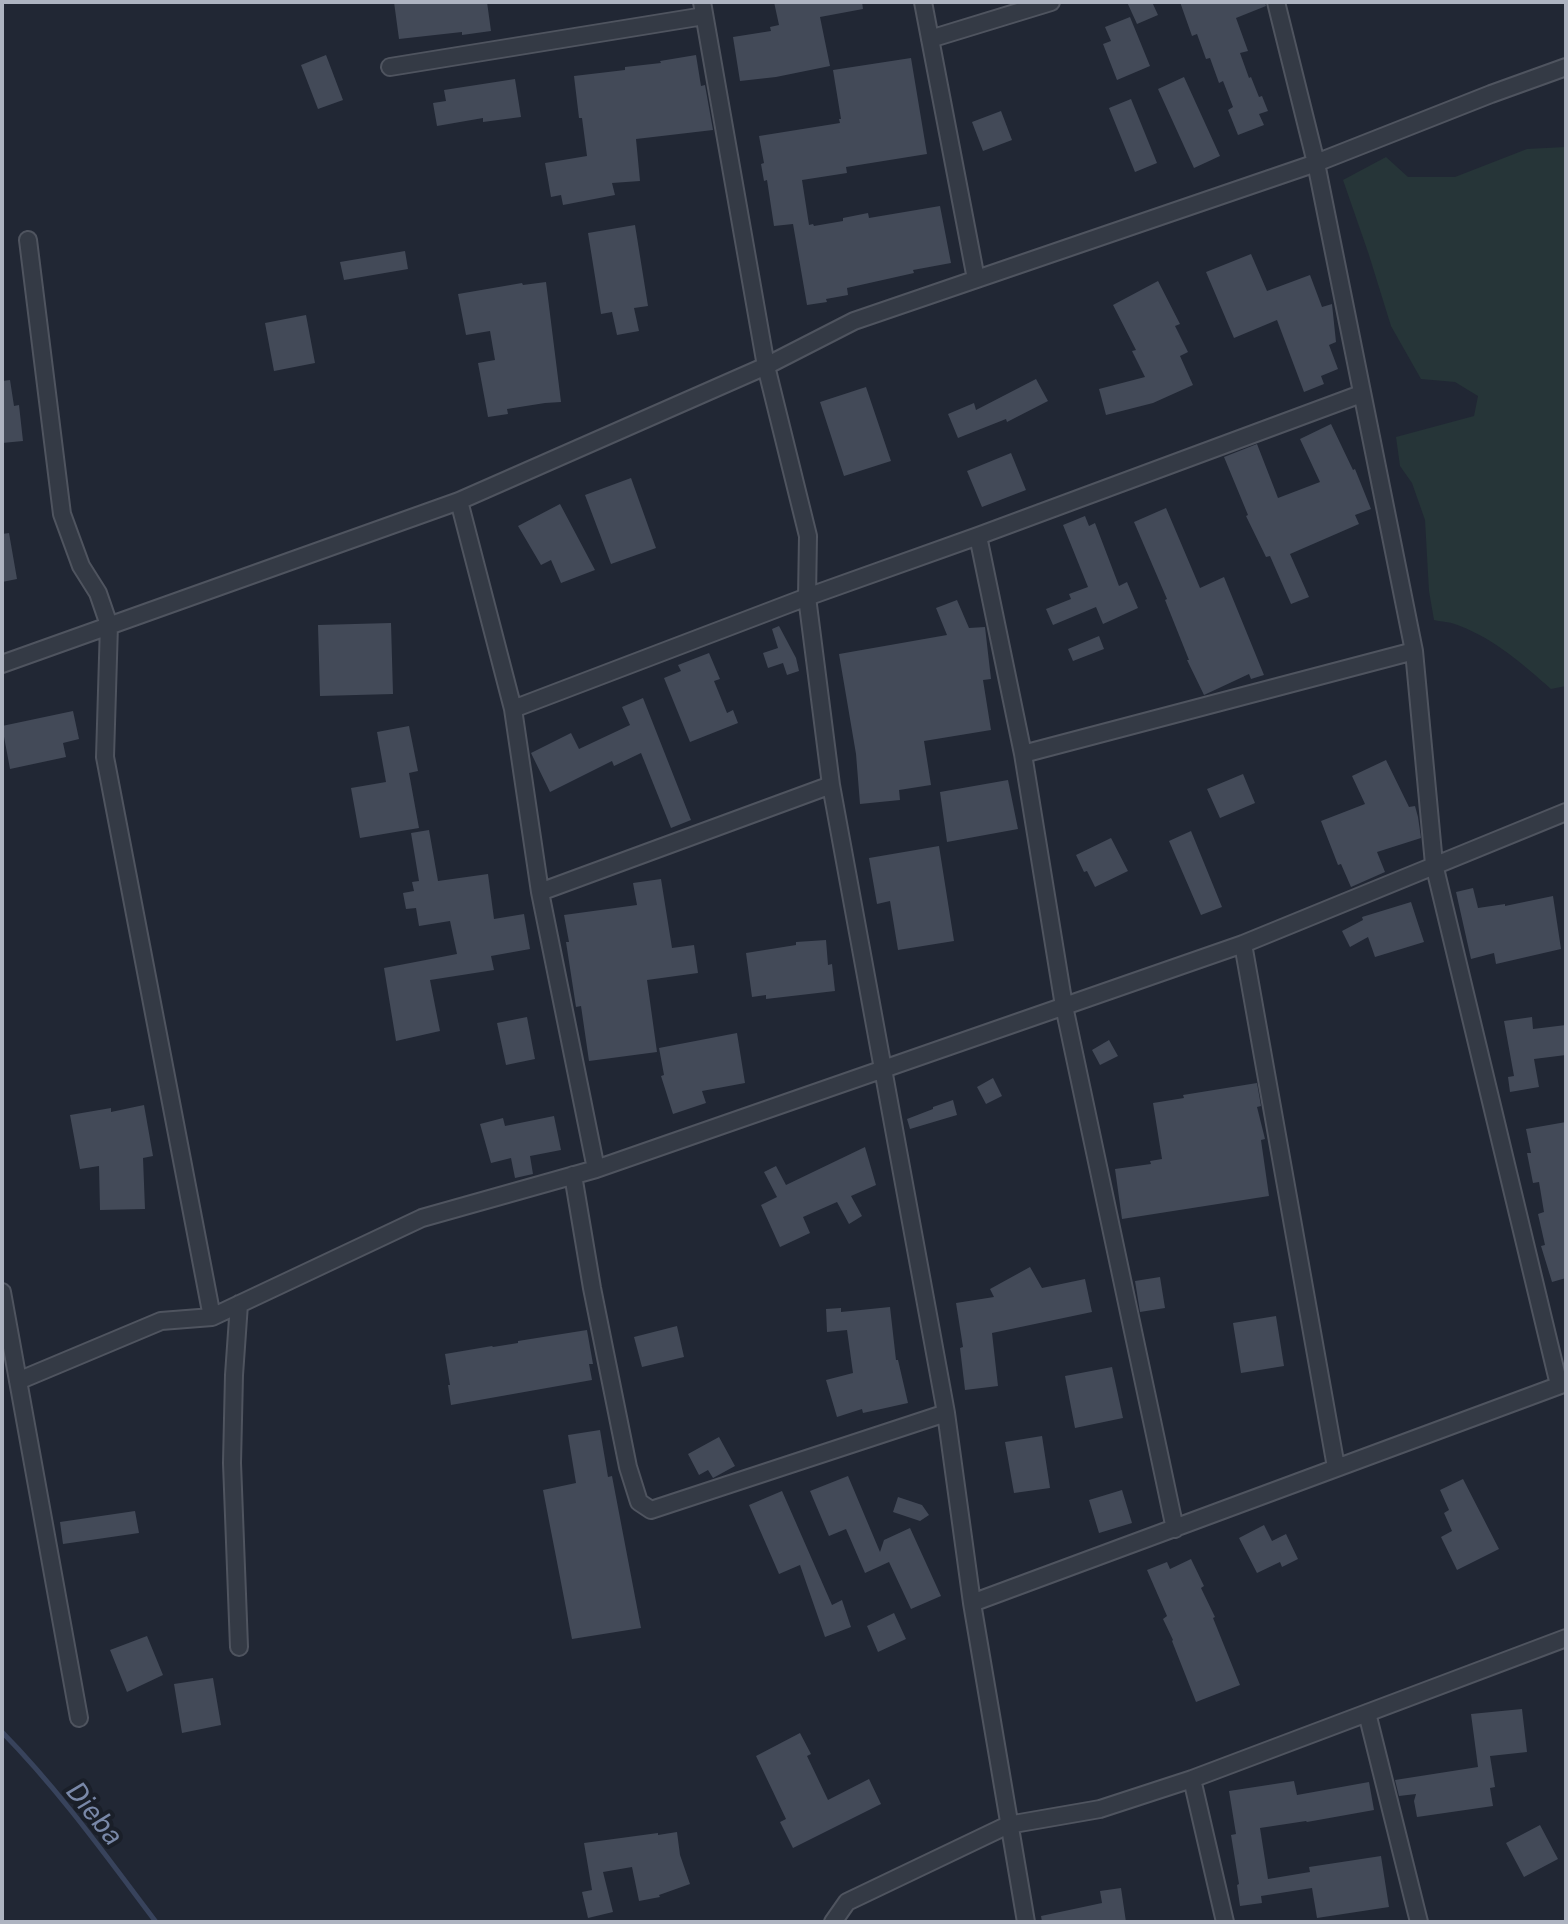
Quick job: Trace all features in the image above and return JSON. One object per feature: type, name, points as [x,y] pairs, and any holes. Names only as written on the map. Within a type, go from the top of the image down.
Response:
[{"type":"street","points":[[923,2],[976,279]]},
{"type":"street","points":[[930,39],[1051,2]]},
{"type":"street","points":[[972,1603],[1562,1384],[1434,864],[1414,651],[1316,163],[1276,2]]},
{"type":"street","points":[[390,67],[703,9],[766,366],[808,536],[807,597],[831,785],[946,1413],[972,1603],[1026,1922]]},
{"type":"street","points":[[2,664],[459,501],[766,366],[854,321],[1316,163],[1566,67]]},
{"type":"street","points":[[28,240],[62,514],[81,566],[98,593],[109,625],[105,757],[212,1317]]},
{"type":"street","points":[[513,709],[807,597],[1361,394]]},
{"type":"street","points":[[459,501],[513,709],[540,892],[596,1169]]},
{"type":"street","points":[[978,536],[1023,754],[1064,1006],[1175,1529]]},
{"type":"street","points":[[1023,754],[1414,651]]},
{"type":"street","points":[[540,892],[831,785]]},
{"type":"street","points":[[18,1381],[161,1321],[212,1317],[422,1218],[596,1169],[1243,944],[1566,812]]},
{"type":"street","points":[[1243,944],[1336,1467]]},
{"type":"street","points":[[573,1175],[628,1467],[639,1502],[651,1510],[946,1413]]},
{"type":"street","points":[[2,1292],[79,1718]]},
{"type":"street","points":[[239,1304],[232,1463],[239,1647]]},
{"type":"street","points":[[833,1922],[847,1902],[1008,1825],[1100,1809],[1192,1779],[1566,1638]]},
{"type":"street","points":[[1367,1713],[1419,1922]]},
{"type":"street","points":[[1192,1779],[1225,1922]]},
{"type":"shaded area","points":[[1566,147],[1566,686],[1551,689],[1485,638],[1457,625],[1434,620],[1425,520],[1412,483],[1400,466],[1396,437],[1474,416],[1478,396],[1455,382],[1421,379],[1391,326],[1343,180],[1386,157],[1408,177],[1455,177],[1527,149]]},
{"type":"building","points":[[394,2],[487,2],[491,31],[399,39]]},
{"type":"building","points":[[774,2],[862,2],[863,9],[820,17],[830,66],[740,81],[733,37],[771,31],[770,27],[779,25]]},
{"type":"building","points":[[1127,2],[1152,2],[1158,15],[1137,24]]},
{"type":"building","points":[[1180,2],[1265,2],[1266,6],[1236,18],[1248,51],[1240,53],[1249,78],[1268,111],[1259,114],[1264,125],[1238,135],[1228,110],[1233,107],[1223,81],[1219,83],[1197,34],[1192,36]]},
{"type":"building","points":[[1130,17],[1150,66],[1117,80],[1103,44],[1111,41],[1105,27]]},
{"type":"building","points":[[326,55],[343,100],[318,109],[301,65]]},
{"type":"building","points":[[696,55],[713,130],[636,139],[640,181],[612,183],[615,195],[563,205],[561,195],[551,197],[545,163],[587,156],[574,76],[625,70],[625,67]]},
{"type":"building","points":[[911,58],[927,154],[846,167],[847,173],[802,180],[809,225],[843,221],[843,218],[868,213],[869,218],[940,206],[951,263],[847,288],[848,295],[807,305],[793,224],[774,226],[767,180],[764,181],[761,164],[764,163],[759,136],[840,123],[833,70]]},
{"type":"building","points":[[1184,77],[1220,156],[1194,168],[1158,89]]},
{"type":"building","points":[[515,79],[521,117],[483,122],[483,118],[437,126],[433,103],[446,101],[444,90]]},
{"type":"building","points":[[1131,99],[1157,163],[1135,172],[1109,108]]},
{"type":"building","points":[[1001,111],[1012,140],[983,151],[972,122]]},
{"type":"building","points":[[635,225],[648,306],[634,308],[639,331],[617,335],[612,312],[601,314],[588,233]]},
{"type":"building","points":[[405,251],[408,269],[344,280],[340,262]]},
{"type":"building","points":[[1251,254],[1267,291],[1310,275],[1322,307],[1332,304],[1336,342],[1329,345],[1338,369],[1321,376],[1324,384],[1304,392],[1277,320],[1234,338],[1206,272]]},
{"type":"building","points":[[1158,281],[1180,324],[1175,326],[1188,352],[1180,356],[1193,385],[1153,403],[1106,415],[1099,389],[1145,377],[1132,351],[1136,350],[1113,305]]},
{"type":"building","points":[[546,282],[561,402],[507,409],[508,414],[488,417],[478,363],[495,360],[490,331],[466,335],[458,294]]},
{"type":"building","points":[[306,315],[315,363],[274,371],[265,323]]},
{"type":"building","points":[[1036,379],[1048,401],[1007,422],[1006,419],[958,438],[948,414],[974,403],[976,410]]},
{"type":"building","points":[[10,380],[14,406],[19,405],[23,441],[2,443],[2,381]]},
{"type":"building","points":[[866,387],[891,461],[844,476],[820,402]]},
{"type":"building","points":[[1331,424],[1355,469],[1371,509],[1355,515],[1359,524],[1290,554],[1309,597],[1291,604],[1270,556],[1266,557],[1246,516],[1224,457],[1257,444],[1278,498],[1320,482],[1300,439]]},
{"type":"building","points":[[1011,453],[1026,490],[982,507],[967,471]]},
{"type":"building","points":[[631,478],[656,548],[611,564],[585,495]]},
{"type":"building","points":[[560,504],[595,570],[561,583],[551,560],[541,565],[518,526]]},
{"type":"building","points":[[1166,508],[1200,588],[1224,577],[1264,675],[1251,679],[1249,674],[1204,695],[1187,660],[1167,599],[1134,522]]},
{"type":"building","points":[[1085,516],[1089,526],[1095,523],[1119,586],[1127,582],[1138,608],[1103,624],[1096,607],[1053,625],[1046,609],[1071,599],[1069,594],[1088,587],[1063,525]]},
{"type":"building","points":[[9,533],[17,579],[2,582],[2,534]]},
{"type":"building","points":[[957,600],[969,628],[985,627],[991,679],[983,680],[991,730],[924,741],[931,785],[899,790],[900,800],[860,804],[856,754],[839,654],[947,635],[936,608]]},
{"type":"building","points":[[391,623],[393,694],[320,696],[318,625]]},
{"type":"building","points":[[779,626],[796,658],[799,671],[787,675],[783,663],[768,668],[763,653],[778,648],[772,629]]},
{"type":"building","points":[[1099,636],[1104,649],[1073,661],[1068,649]]},
{"type":"building","points":[[709,653],[720,679],[714,681],[727,713],[733,710],[738,723],[690,742],[664,678],[681,671],[678,665]]},
{"type":"building","points":[[643,698],[691,820],[671,828],[641,753],[614,766],[612,761],[550,792],[531,753],[571,733],[579,749],[630,725],[622,707]]},
{"type":"building","points":[[73,711],[79,739],[63,743],[66,757],[10,769],[2,726]]},
{"type":"building","points":[[409,726],[418,771],[409,773],[419,828],[360,838],[351,788],[386,782],[377,732]]},
{"type":"building","points":[[1386,760],[1409,807],[1415,806],[1421,838],[1377,852],[1385,872],[1351,887],[1341,864],[1338,865],[1321,821],[1365,804],[1352,776]]},
{"type":"building","points":[[1243,774],[1255,803],[1220,818],[1207,789]]},
{"type":"building","points":[[1008,780],[1018,829],[947,842],[940,792]]},
{"type":"building","points":[[429,830],[438,881],[488,874],[494,919],[524,914],[530,949],[491,956],[494,970],[430,980],[440,1031],[396,1041],[384,968],[457,954],[450,921],[419,926],[416,908],[406,909],[403,893],[414,891],[412,882],[419,881],[411,833]]},
{"type":"building","points":[[1191,831],[1222,907],[1201,915],[1169,841]]},
{"type":"building","points":[[1111,838],[1128,871],[1095,887],[1076,855]]},
{"type":"building","points":[[939,846],[954,941],[898,950],[890,901],[877,904],[869,858]]},
{"type":"building","points":[[661,879],[672,948],[694,945],[698,973],[647,980],[657,1052],[589,1061],[581,1006],[576,1007],[564,915],[637,905],[633,883]]},
{"type":"building","points":[[1473,888],[1478,908],[1553,896],[1561,949],[1496,964],[1494,953],[1471,959],[1456,892]]},
{"type":"building","points":[[1411,902],[1424,942],[1375,957],[1368,937],[1350,947],[1342,931],[1363,920],[1362,917]]},
{"type":"building","points":[[826,940],[835,991],[766,999],[766,995],[752,997],[746,953],[796,945],[796,942]]},
{"type":"building","points":[[527,1017],[535,1059],[506,1065],[497,1023]]},
{"type":"building","points":[[1532,1017],[1533,1029],[1566,1025],[1566,1055],[1534,1059],[1539,1087],[1510,1092],[1508,1077],[1514,1076],[1504,1021]]},
{"type":"building","points":[[737,1033],[745,1083],[702,1091],[706,1103],[673,1114],[661,1076],[664,1075],[659,1048]]},
{"type":"building","points":[[1109,1040],[1118,1056],[1100,1065],[1092,1050]]},
{"type":"building","points":[[993,1078],[1002,1096],[986,1104],[977,1087]]},
{"type":"building","points":[[1257,1083],[1261,1106],[1257,1107],[1265,1139],[1261,1140],[1269,1196],[1122,1219],[1115,1169],[1151,1164],[1150,1161],[1162,1159],[1153,1103]]},
{"type":"building","points":[[953,1100],[957,1115],[910,1129],[907,1119]]},
{"type":"building","points":[[144,1105],[153,1156],[143,1158],[145,1209],[100,1210],[99,1166],[80,1169],[70,1115],[111,1108],[111,1112]]},
{"type":"building","points":[[554,1116],[561,1150],[530,1156],[533,1174],[515,1178],[511,1158],[491,1163],[480,1124],[503,1118],[505,1126]]},
{"type":"building","points":[[1566,1122],[1566,1278],[1552,1282],[1541,1246],[1545,1245],[1538,1214],[1544,1212],[1539,1182],[1533,1183],[1526,1129]]},
{"type":"building","points":[[865,1147],[876,1185],[851,1196],[862,1216],[849,1224],[837,1202],[803,1217],[810,1233],[780,1247],[761,1205],[777,1197],[764,1172],[776,1166],[786,1185]]},
{"type":"building","points":[[1030,1267],[1042,1288],[1085,1279],[1092,1312],[992,1333],[998,1386],[965,1390],[960,1348],[963,1347],[956,1303],[994,1297],[990,1289]]},
{"type":"building","points":[[1160,1277],[1165,1308],[1140,1312],[1135,1281]]},
{"type":"building","points":[[890,1307],[896,1360],[908,1403],[863,1413],[862,1409],[837,1417],[826,1380],[853,1373],[847,1330],[827,1332],[826,1309],[841,1308],[841,1312]]},
{"type":"building","points":[[1276,1316],[1284,1366],[1241,1373],[1233,1323]]},
{"type":"building","points":[[677,1326],[684,1357],[642,1367],[634,1337]]},
{"type":"building","points":[[587,1330],[593,1364],[589,1364],[592,1380],[451,1405],[445,1354]]},
{"type":"building","points":[[1112,1367],[1123,1418],[1075,1428],[1065,1376]]},
{"type":"building","points":[[600,1430],[608,1477],[612,1476],[641,1628],[572,1639],[543,1490],[576,1483],[568,1435]]},
{"type":"building","points":[[1042,1436],[1050,1488],[1014,1493],[1005,1442]]},
{"type":"building","points":[[719,1437],[735,1466],[713,1478],[708,1470],[699,1475],[688,1454]]},
{"type":"building","points":[[848,1476],[880,1552],[884,1540],[910,1528],[941,1596],[911,1609],[889,1562],[865,1573],[846,1529],[829,1536],[810,1491]]},
{"type":"building","points":[[1463,1479],[1499,1549],[1457,1570],[1441,1537],[1452,1531],[1444,1513],[1449,1510],[1440,1490]]},
{"type":"building","points":[[1122,1490],[1132,1523],[1099,1533],[1089,1500]]},
{"type":"building","points":[[782,1491],[832,1605],[842,1600],[851,1627],[825,1637],[800,1565],[779,1574],[749,1505]]},
{"type":"building","points":[[898,1497],[922,1505],[929,1515],[920,1521],[893,1512]]},
{"type":"building","points":[[135,1511],[139,1533],[63,1544],[60,1522]]},
{"type":"building","points":[[1264,1525],[1272,1541],[1286,1534],[1298,1559],[1282,1567],[1280,1562],[1257,1573],[1239,1538]]},
{"type":"building","points":[[1191,1559],[1240,1685],[1196,1702],[1163,1619],[1167,1616],[1147,1570],[1167,1562],[1170,1569]]},
{"type":"building","points":[[894,1613],[906,1639],[878,1652],[867,1626]]},
{"type":"building","points":[[147,1636],[163,1675],[127,1692],[110,1650]]},
{"type":"building","points":[[213,1678],[221,1725],[182,1733],[174,1684]]},
{"type":"building","points":[[1522,1709],[1527,1752],[1490,1756],[1495,1787],[1490,1788],[1493,1806],[1417,1817],[1416,1794],[1399,1796],[1395,1780],[1478,1767],[1471,1714]]},
{"type":"building","points":[[800,1733],[811,1754],[807,1756],[828,1800],[869,1779],[881,1804],[793,1848],[780,1822],[786,1819],[756,1756]]},
{"type":"building","points":[[1294,1781],[1297,1795],[1369,1782],[1374,1810],[1260,1828],[1268,1879],[1310,1872],[1309,1867],[1381,1856],[1389,1907],[1317,1918],[1312,1888],[1261,1896],[1262,1903],[1240,1906],[1231,1835],[1236,1834],[1229,1791]]},
{"type":"building","points":[[1540,1825],[1558,1859],[1524,1877],[1506,1843]]},
{"type":"building","points":[[677,1832],[680,1855],[690,1884],[660,1897],[639,1901],[632,1867],[603,1872],[613,1912],[588,1918],[582,1892],[592,1890],[584,1843]]},
{"type":"building","points":[[1121,1888],[1126,1922],[1042,1922],[1041,1916],[1102,1903],[1100,1891]]},
{"type":"waterway","name":"Dieba","points":[[2,1732],[63,1800],[156,1922]]}]
